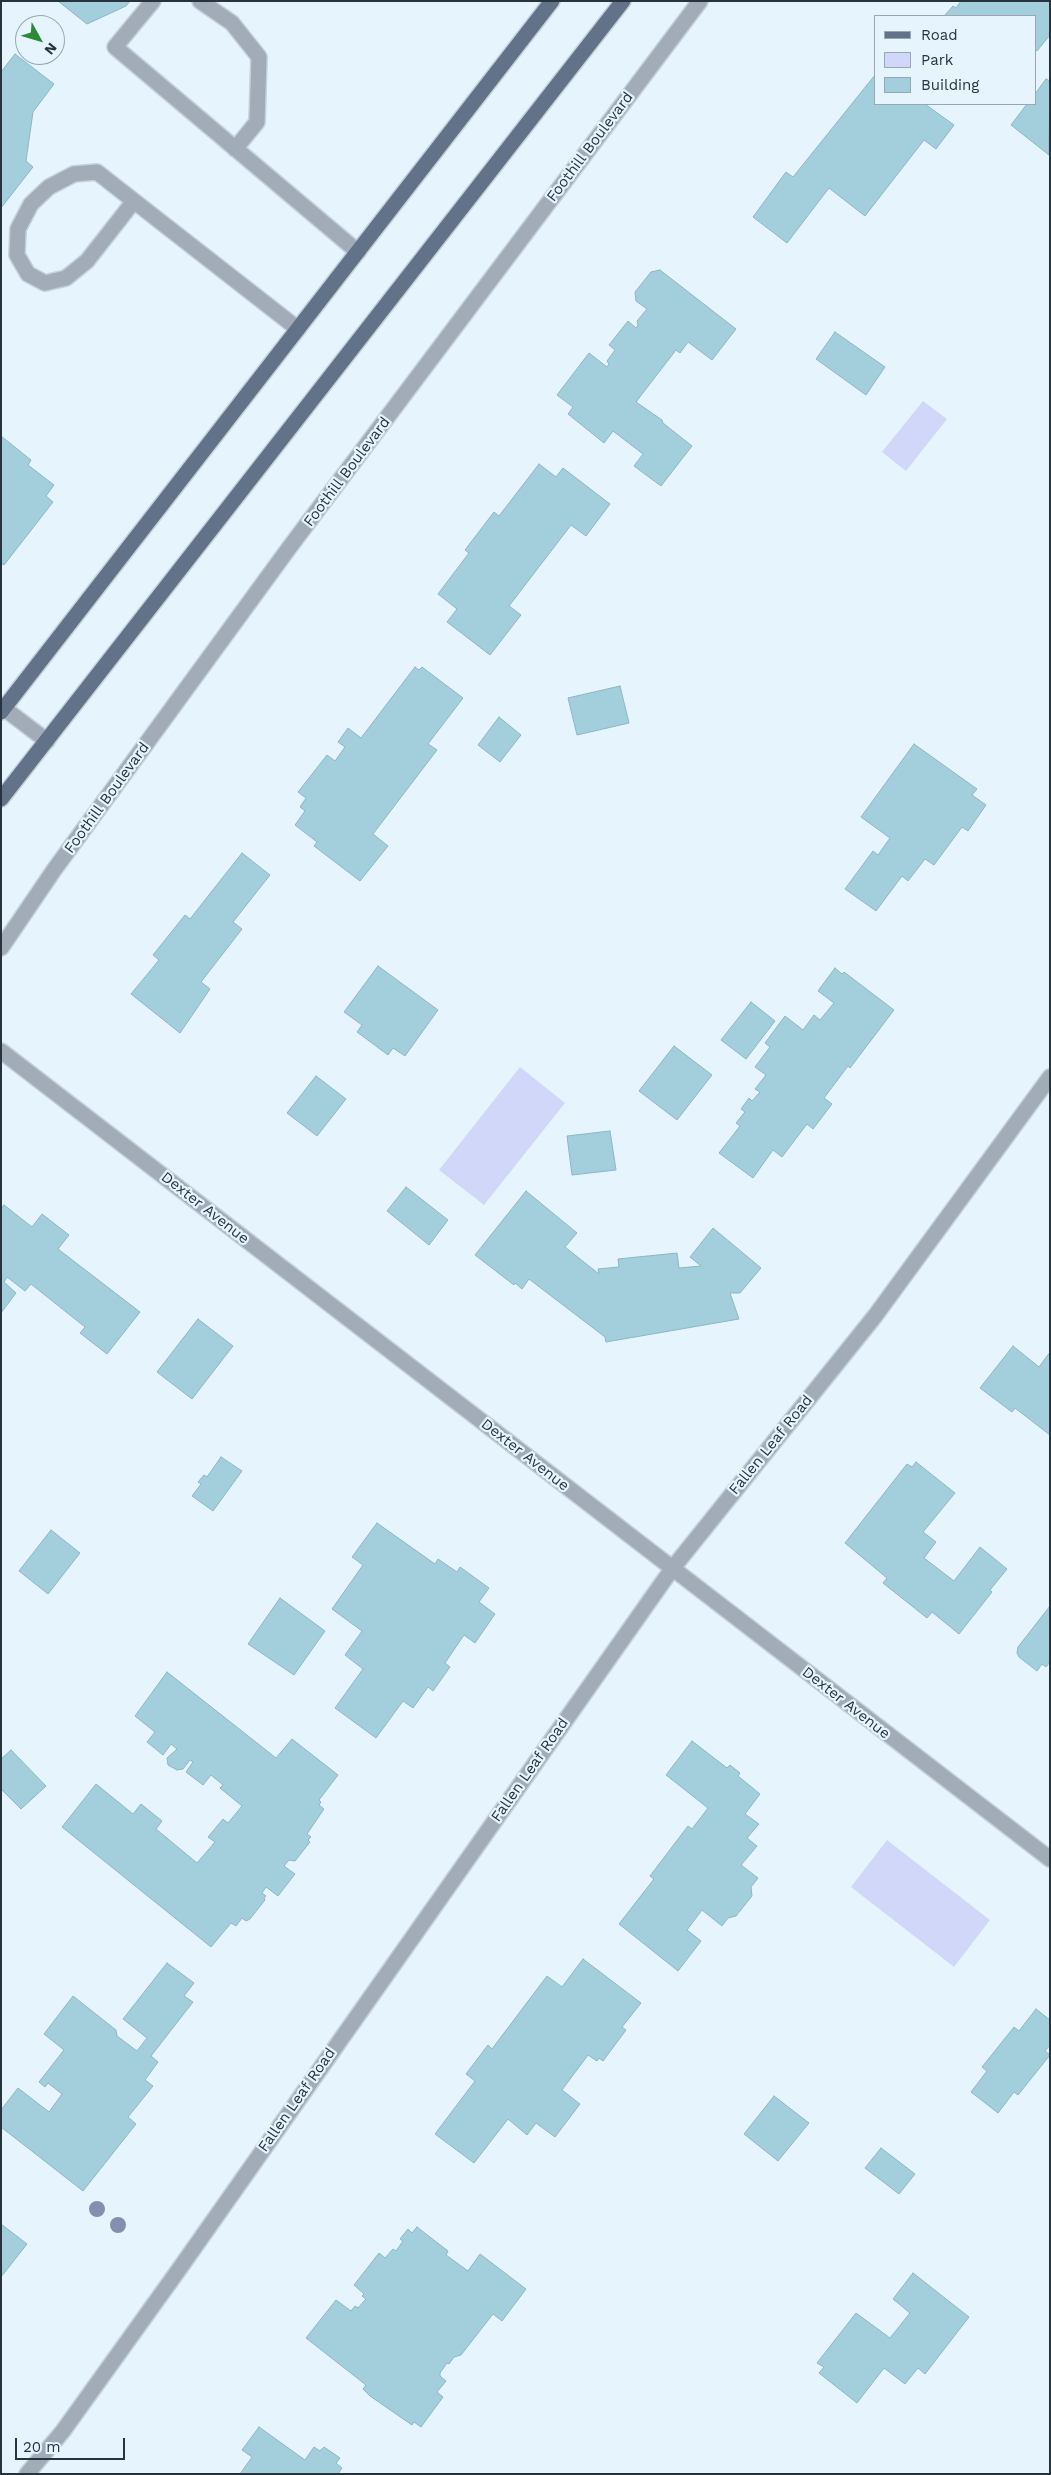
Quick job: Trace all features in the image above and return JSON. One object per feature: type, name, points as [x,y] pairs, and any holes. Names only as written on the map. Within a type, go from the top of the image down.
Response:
[{"type":"main road","points":[[2,708],[552,1]]},
{"type":"main road","points":[[1,799],[623,1]]},
{"type":"street","points":[[154,1],[115,48],[358,252]]},
{"type":"street","points":[[200,1],[232,23],[259,57],[257,122],[235,149]]},
{"type":"street","name":"Foothill Boulevard","points":[[1,948],[54,870],[289,548],[700,1]]},
{"type":"street","points":[[134,201],[87,261],[66,278],[45,283],[28,274],[17,255],[18,229],[31,204],[49,187],[74,174],[97,172],[298,329]]},
{"type":"street","points":[[2,708],[46,741]]},
{"type":"street","name":"Dexter Avenue","points":[[1,1051],[1050,1859]]},
{"type":"street","name":"Fallen Leaf Road","points":[[27,2474],[63,2432],[158,2299],[672,1569],[874,1316],[1050,1078]]},
{"type":"green space","points":[[923,401],[947,419],[906,471],[882,452]]},
{"type":"green space","points":[[520,1067],[565,1103],[484,1205],[439,1170]]},
{"type":"green space","points":[[887,1840],[990,1920],[954,1967],[851,1887]]},
{"type":"building","points":[[58,1],[130,1],[126,6],[87,24]]},
{"type":"building","points":[[961,1],[1050,1],[1050,35],[1037,51],[1036,15],[945,15],[953,6],[956,8]]},
{"type":"building","points":[[15,54],[15,65],[29,65],[54,84],[33,112],[26,161],[33,167],[1,208],[1,72]]},
{"type":"building","points":[[874,76],[874,105],[926,105],[954,125],[936,149],[924,140],[865,216],[829,188],[787,243],[753,217],[786,172],[793,177]]},
{"type":"building","points":[[1046,79],[1050,81],[1049,155],[1011,125],[1026,105],[1036,105],[1036,93]]},
{"type":"building","points":[[660,270],[736,329],[712,360],[688,342],[680,353],[676,350],[636,402],[662,420],[663,423],[692,446],[661,486],[634,466],[643,454],[613,431],[604,443],[568,414],[573,407],[557,395],[589,353],[607,367],[609,364],[607,361],[615,350],[609,345],[628,321],[636,328],[638,325],[637,321],[647,309],[636,301],[635,292],[651,272]]},
{"type":"building","points":[[835,332],[885,367],[866,395],[816,359]]},
{"type":"building","points":[[1,436],[31,460],[28,465],[54,485],[46,496],[53,502],[4,565],[1,563]]},
{"type":"building","points":[[539,464],[556,477],[563,468],[610,504],[586,536],[571,525],[509,606],[521,615],[490,655],[447,622],[457,609],[438,594],[469,553],[465,550],[494,512],[499,516]]},
{"type":"building","points":[[415,667],[419,670],[422,667],[463,698],[428,744],[437,750],[373,834],[388,846],[360,881],[314,846],[317,842],[295,825],[305,811],[300,807],[306,798],[298,792],[327,755],[335,761],[345,747],[338,742],[348,728],[361,738]]},
{"type":"building","points":[[620,686],[629,723],[577,735],[568,698]]},
{"type":"building","points":[[499,717],[521,735],[500,762],[478,745]]},
{"type":"building","points":[[914,744],[977,789],[972,795],[986,805],[968,831],[962,827],[934,865],[925,859],[908,881],[902,876],[876,911],[845,889],[873,851],[878,855],[890,838],[861,817]]},
{"type":"building","points":[[242,853],[270,875],[233,922],[242,929],[201,982],[210,989],[180,1033],[131,994],[159,960],[153,955],[185,915],[190,919]]},
{"type":"building","points":[[378,966],[438,1010],[405,1056],[393,1048],[388,1055],[357,1032],[362,1025],[344,1012]]},
{"type":"building","points":[[835,968],[842,974],[844,972],[894,1010],[850,1068],[848,1066],[824,1098],[832,1104],[813,1129],[807,1124],[782,1157],[773,1150],[753,1178],[719,1153],[740,1126],[736,1123],[745,1112],[741,1109],[749,1098],[752,1101],[760,1092],[755,1089],[766,1075],[755,1067],[770,1047],[765,1043],[785,1016],[803,1030],[814,1015],[820,1020],[834,1003],[818,991]]},
{"type":"building","points":[[751,1002],[775,1021],[746,1059],[721,1040]]},
{"type":"building","points":[[674,1046],[712,1075],[677,1120],[639,1091]]},
{"type":"building","points":[[316,1076],[346,1099],[317,1136],[287,1113]]},
{"type":"building","points":[[610,1131],[616,1170],[572,1175],[567,1136]]},
{"type":"building","points":[[406,1187],[448,1220],[429,1245],[387,1211]]},
{"type":"building","points":[[526,1191],[577,1233],[565,1247],[599,1274],[598,1269],[619,1267],[618,1259],[677,1253],[679,1268],[701,1266],[690,1257],[713,1228],[761,1268],[740,1293],[730,1293],[739,1319],[606,1342],[605,1337],[529,1279],[522,1289],[475,1255]]},
{"type":"building","points":[[4,1205],[32,1227],[42,1214],[69,1235],[58,1249],[140,1312],[107,1354],[80,1333],[85,1327],[31,1284],[25,1291],[7,1277],[4,1282],[16,1293],[1,1313],[1,1209]]},
{"type":"building","points":[[198,1319],[233,1346],[192,1399],[157,1372]]},
{"type":"building","points":[[1013,1346],[1039,1367],[1050,1352],[1050,1435],[1015,1408],[1012,1412],[980,1388]]},
{"type":"building","points":[[221,1457],[242,1471],[213,1511],[192,1496],[201,1484],[198,1482],[204,1475],[207,1477]]},
{"type":"building","points":[[916,1462],[955,1493],[923,1532],[936,1542],[924,1558],[954,1581],[980,1547],[1007,1569],[990,1590],[992,1592],[959,1634],[932,1612],[927,1618],[883,1583],[887,1578],[845,1543],[907,1464],[912,1467]]},
{"type":"building","points":[[377,1523],[435,1564],[438,1559],[457,1572],[460,1567],[489,1588],[479,1602],[495,1614],[475,1643],[464,1635],[445,1663],[450,1667],[433,1691],[428,1687],[413,1708],[403,1701],[376,1738],[335,1708],[363,1669],[345,1655],[362,1631],[332,1609],[363,1565],[352,1557]]},
{"type":"building","points":[[51,1530],[80,1553],[48,1594],[19,1571]]},
{"type":"building","points":[[280,1598],[325,1631],[294,1675],[248,1644]]},
{"type":"building","points":[[1050,1606],[1050,1662],[1046,1667],[1042,1664],[1037,1671],[1019,1657],[1017,1653],[1018,1647]]},
{"type":"building","points":[[167,1672],[276,1758],[292,1739],[338,1775],[319,1800],[321,1802],[319,1805],[324,1809],[307,1834],[311,1837],[308,1840],[310,1842],[295,1861],[289,1860],[284,1866],[295,1874],[278,1896],[266,1887],[262,1893],[266,1896],[265,1900],[250,1919],[246,1921],[242,1918],[236,1926],[231,1923],[211,1947],[62,1827],[96,1784],[133,1814],[141,1804],[162,1821],[156,1829],[197,1863],[215,1842],[208,1837],[223,1819],[228,1823],[242,1806],[220,1788],[223,1785],[211,1775],[203,1785],[186,1772],[193,1762],[190,1760],[183,1769],[177,1770],[168,1765],[167,1758],[177,1749],[171,1744],[163,1755],[147,1742],[155,1732],[135,1716]]},
{"type":"building","points":[[692,1741],[727,1768],[730,1765],[740,1773],[738,1776],[760,1794],[745,1814],[759,1824],[747,1838],[757,1846],[741,1865],[758,1878],[751,1887],[752,1896],[736,1916],[728,1918],[722,1926],[702,1910],[687,1930],[701,1941],[678,1971],[619,1924],[654,1879],[650,1876],[688,1826],[692,1829],[708,1808],[666,1775]]},
{"type":"building","points":[[11,1750],[46,1786],[21,1809],[1,1789],[1,1759]]},
{"type":"building","points":[[583,1959],[641,2003],[622,2027],[626,2030],[603,2061],[599,2058],[597,2061],[588,2055],[562,2090],[580,2104],[555,2137],[536,2123],[527,2135],[508,2119],[474,2163],[435,2134],[475,2081],[466,2074],[488,2045],[492,2049],[547,1976],[562,1987]]},
{"type":"building","points":[[167,1963],[194,1983],[184,1996],[193,2002],[151,2056],[158,2062],[145,2080],[153,2086],[128,2117],[136,2124],[83,2191],[1,2127],[1,2110],[18,2088],[49,2112],[62,2094],[48,2083],[45,2087],[39,2082],[64,2050],[44,2034],[73,1996],[116,2030],[117,2036],[137,2051],[147,2038],[123,2019]]},
{"type":"building","points":[[1036,2009],[1050,2020],[1050,2045],[1045,2051],[1050,2055],[1018,2095],[1014,2092],[998,2113],[971,2092],[987,2071],[982,2067],[1014,2027],[1019,2031]]},
{"type":"building","points":[[774,2096],[809,2123],[778,2161],[744,2134]]},
{"type":"building","points":[[881,2148],[915,2174],[899,2194],[865,2168]]},
{"type":"building","points":[[1,2224],[27,2244],[1,2277]]},
{"type":"building","points":[[417,2227],[448,2251],[446,2255],[468,2271],[480,2254],[526,2289],[502,2321],[493,2314],[461,2355],[454,2357],[449,2364],[447,2363],[440,2373],[440,2376],[446,2381],[437,2392],[443,2397],[421,2427],[414,2422],[412,2425],[370,2396],[363,2389],[366,2385],[306,2338],[336,2300],[351,2311],[355,2306],[358,2308],[366,2299],[362,2296],[364,2294],[354,2285],[379,2253],[385,2258],[393,2249],[396,2251],[403,2241],[400,2239],[408,2229],[412,2233]]},
{"type":"building","points":[[913,2273],[969,2317],[925,2374],[918,2368],[905,2384],[884,2368],[857,2403],[819,2373],[824,2367],[817,2363],[856,2313],[890,2338],[910,2313],[893,2299]]},
{"type":"building","points":[[259,2427],[305,2460],[314,2447],[320,2451],[324,2447],[340,2458],[336,2463],[342,2468],[338,2474],[240,2474],[252,2457],[242,2450]]}]
